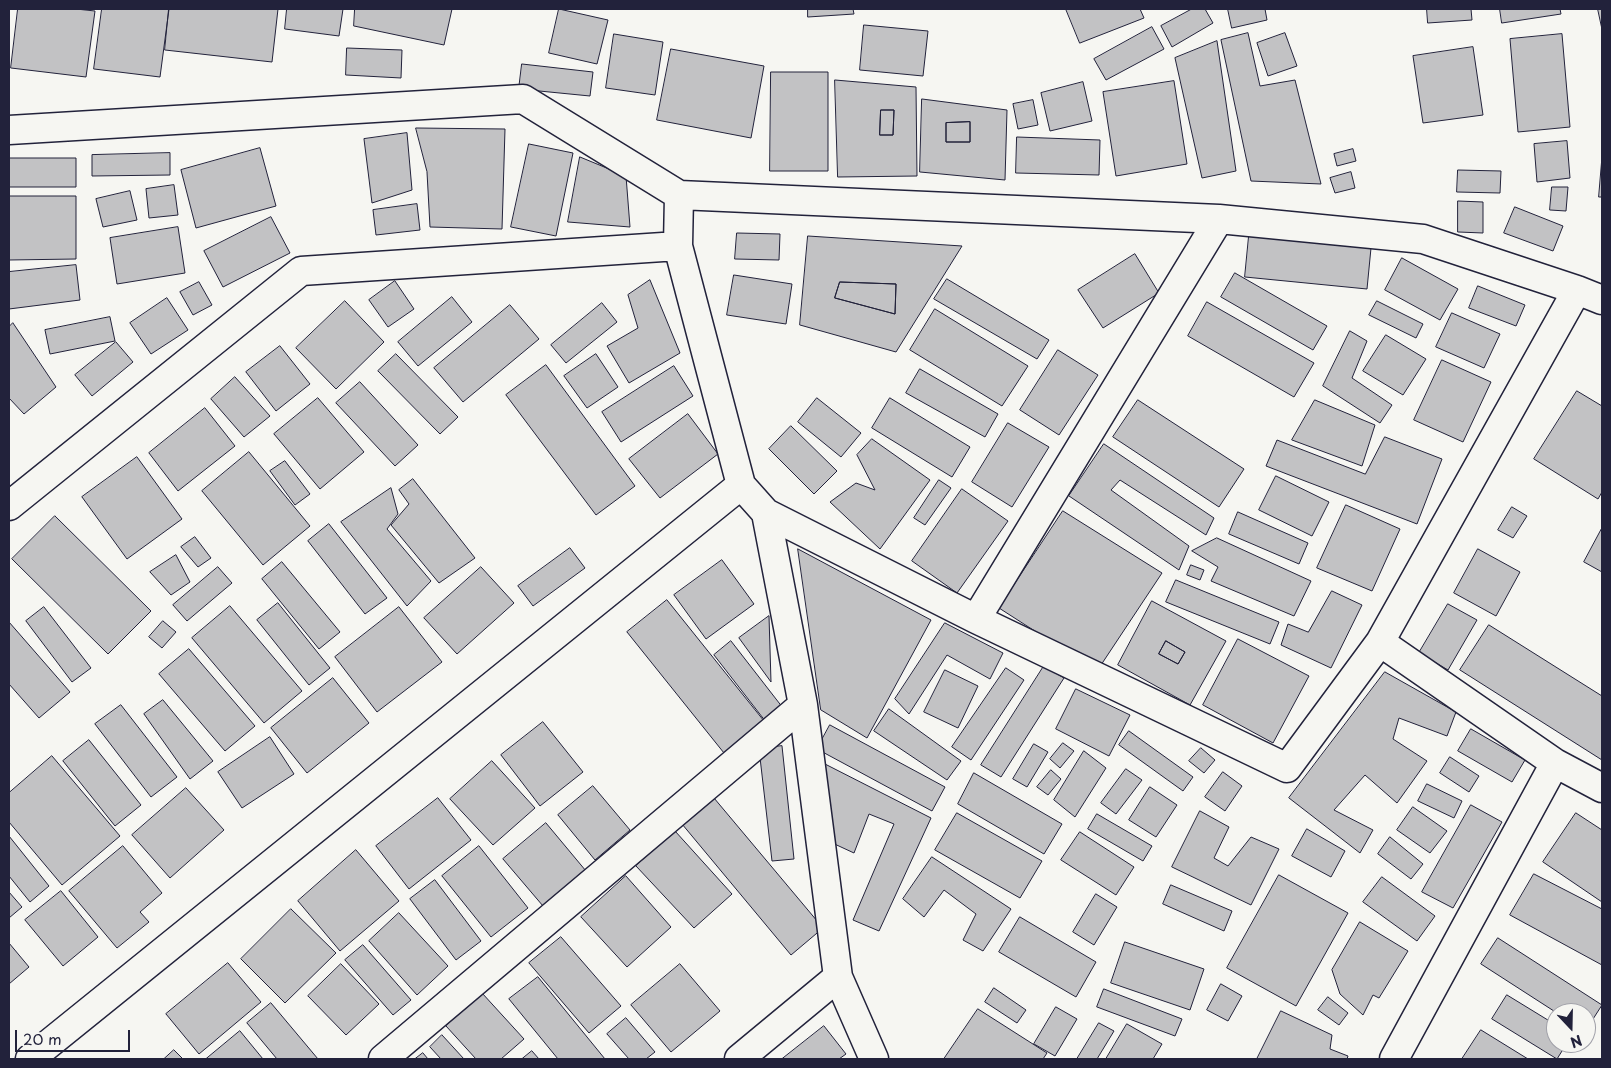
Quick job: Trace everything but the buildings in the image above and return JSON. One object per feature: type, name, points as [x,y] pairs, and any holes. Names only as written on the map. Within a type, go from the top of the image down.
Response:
[{"type":"street","points":[[9,130],[523,99],[679,195],[1219,219],[1423,239],[1602,300]]},
{"type":"street","points":[[679,195],[678,246],[741,485],[766,513],[976,619],[1287,768],[1380,642],[1577,290]]},
{"type":"street","points":[[976,619],[1219,219]]},
{"type":"street","points":[[9,506],[301,271],[678,246]]},
{"type":"street","points":[[30,1059],[741,485]]},
{"type":"street","points":[[766,513],[803,705],[838,977],[874,1059]]},
{"type":"street","points":[[1380,642],[1555,763],[1602,788]]},
{"type":"street","points":[[383,1059],[803,705]]},
{"type":"street","points":[[1394,1059],[1555,763]]},
{"type":"street","points":[[739,1059],[838,977]]}]
